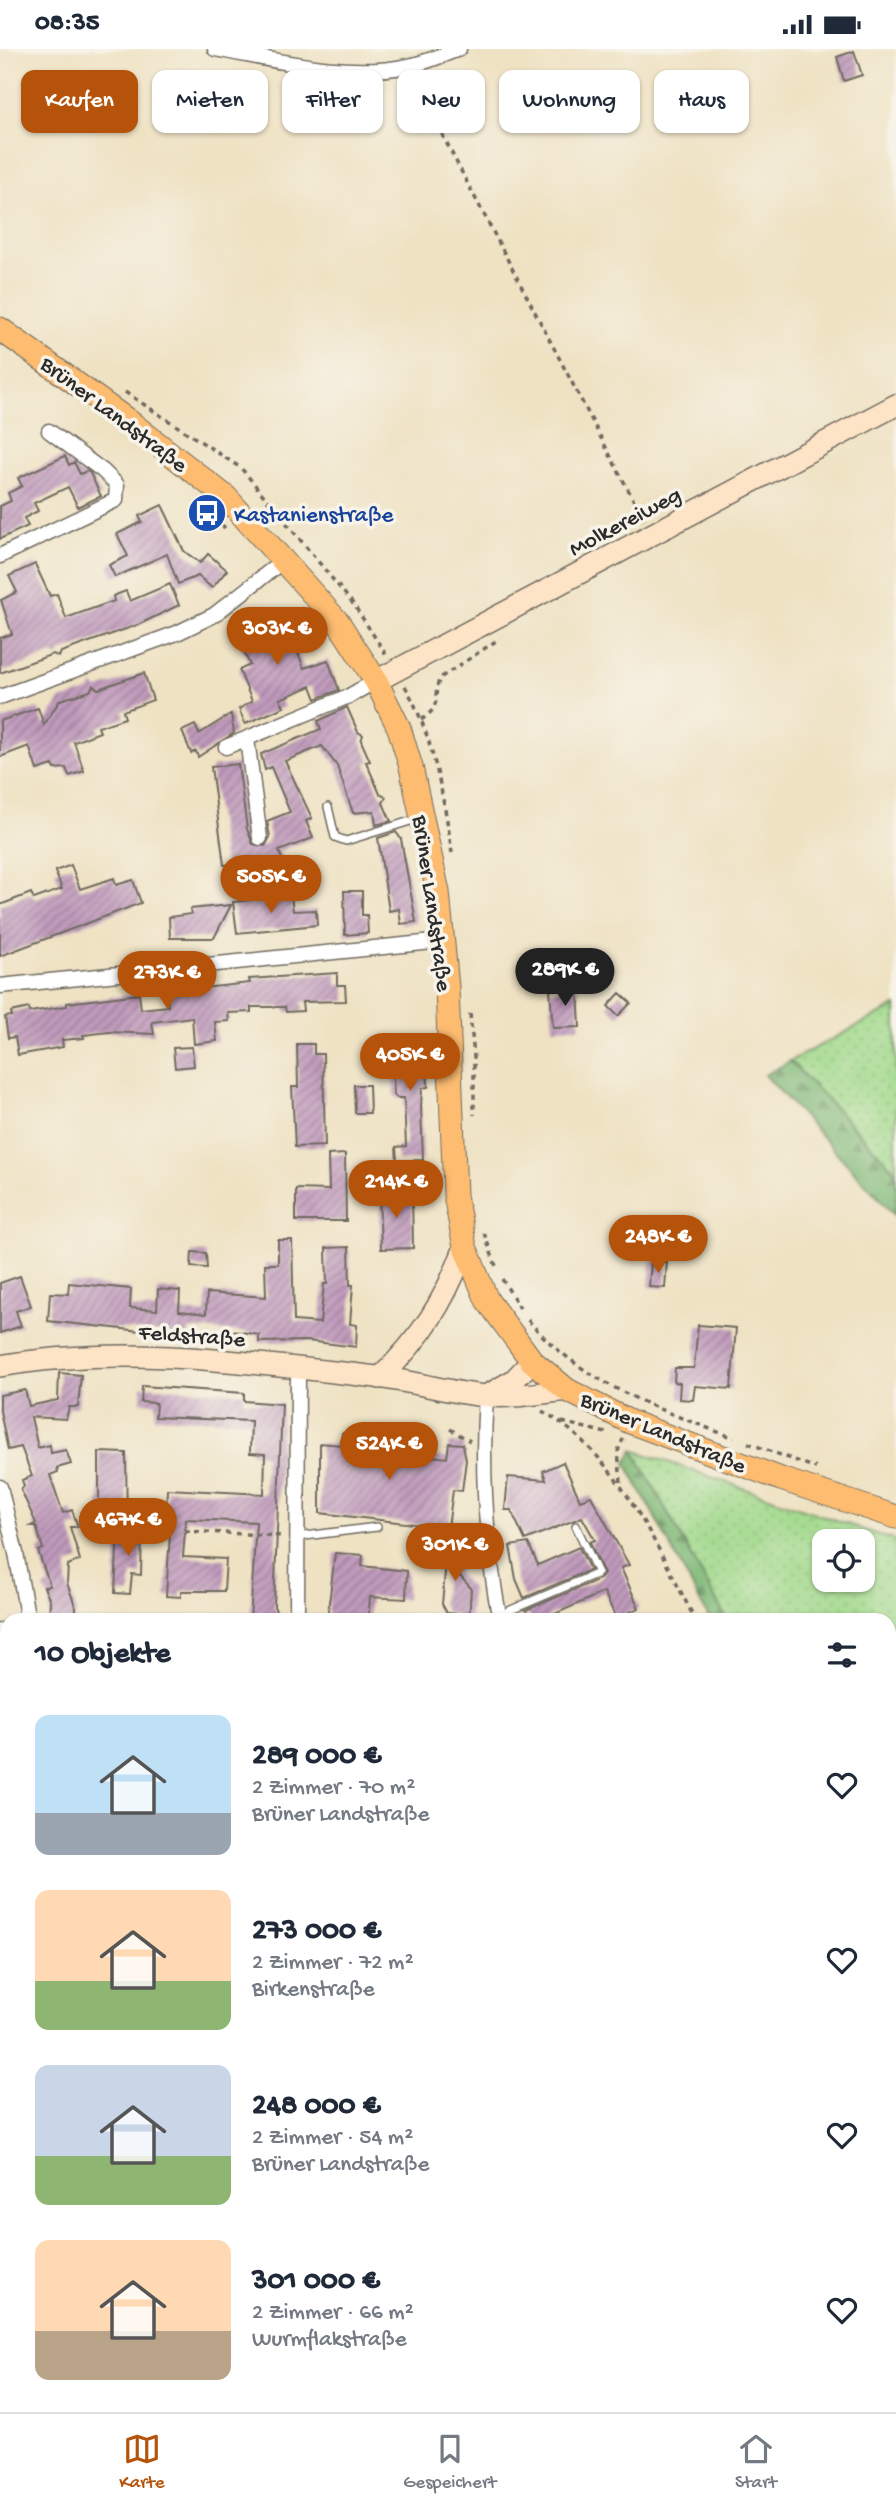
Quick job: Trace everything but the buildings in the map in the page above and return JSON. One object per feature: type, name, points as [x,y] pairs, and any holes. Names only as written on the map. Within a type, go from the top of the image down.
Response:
[{"type":"main road","name":"Brüner Landstraße","points":[[0,329],[131,422],[217,490],[276,565],[338,622],[376,681],[399,729],[424,817],[443,941],[455,1195],[465,1247],[487,1300],[532,1361],[567,1389],[643,1427],[781,1479],[896,1517]]},
{"type":"street","points":[[215,49],[324,67],[407,67],[459,49]]},
{"type":"street","name":"Molkereiweg","points":[[376,681],[896,405]]},
{"type":"street","points":[[0,556],[116,500],[117,485],[103,471],[49,431]]},
{"type":"street","points":[[0,697],[177,632],[214,615],[276,565]]},
{"type":"street","points":[[226,747],[376,681]]},
{"type":"street","points":[[247,739],[260,838]]},
{"type":"street","points":[[0,986],[443,941]]},
{"type":"street","points":[[380,1378],[411,1347],[435,1314],[449,1289],[465,1247]]},
{"type":"street","name":"Feldstraße","points":[[0,1366],[85,1356],[136,1356],[380,1378],[486,1396],[512,1396],[567,1389]]},
{"type":"street","points":[[499,1613],[492,1572],[483,1440],[486,1396],[514,1380],[532,1361]]},
{"type":"street","points":[[297,1613],[298,1370]]},
{"type":"street","points":[[0,1487],[27,1613]]},
{"type":"lane","points":[[328,807],[335,837],[346,841],[424,817]]},
{"type":"lane","points":[[511,1613],[598,1573],[576,1526]]},
{"type":"lane","points":[[296,1537],[377,1527]]},
{"type":"path","points":[[407,67],[652,534]]},
{"type":"path","points":[[452,858],[436,771],[421,720],[434,712],[437,701],[436,687],[440,678],[510,632]]},
{"type":"path","points":[[469,1010],[474,1057],[473,1127]]},
{"type":"path","points":[[482,1226],[501,1279],[523,1313],[547,1342],[583,1370],[639,1402],[821,1469]]},
{"type":"path","points":[[535,1407],[560,1421],[624,1438]]},
{"type":"path","points":[[560,1421],[621,1484],[692,1613]]},
{"type":"path","points":[[450,1429],[470,1441],[483,1440]]},
{"type":"path","points":[[185,1531],[296,1537]]},
{"type":"green space","points":[[896,1006],[896,1172],[790,1061]]},
{"type":"green space","points":[[790,1061],[896,1172],[896,1217],[765,1075]]},
{"type":"green space","points":[[633,1450],[861,1529],[812,1529],[812,1592],[875,1592],[875,1534],[896,1541],[896,1613],[723,1613]]},
{"type":"green space","points":[[633,1450],[723,1613],[706,1613],[626,1463]]},
{"type":"place","name":"Kastanienstraße","points":[[207,513]]}]
